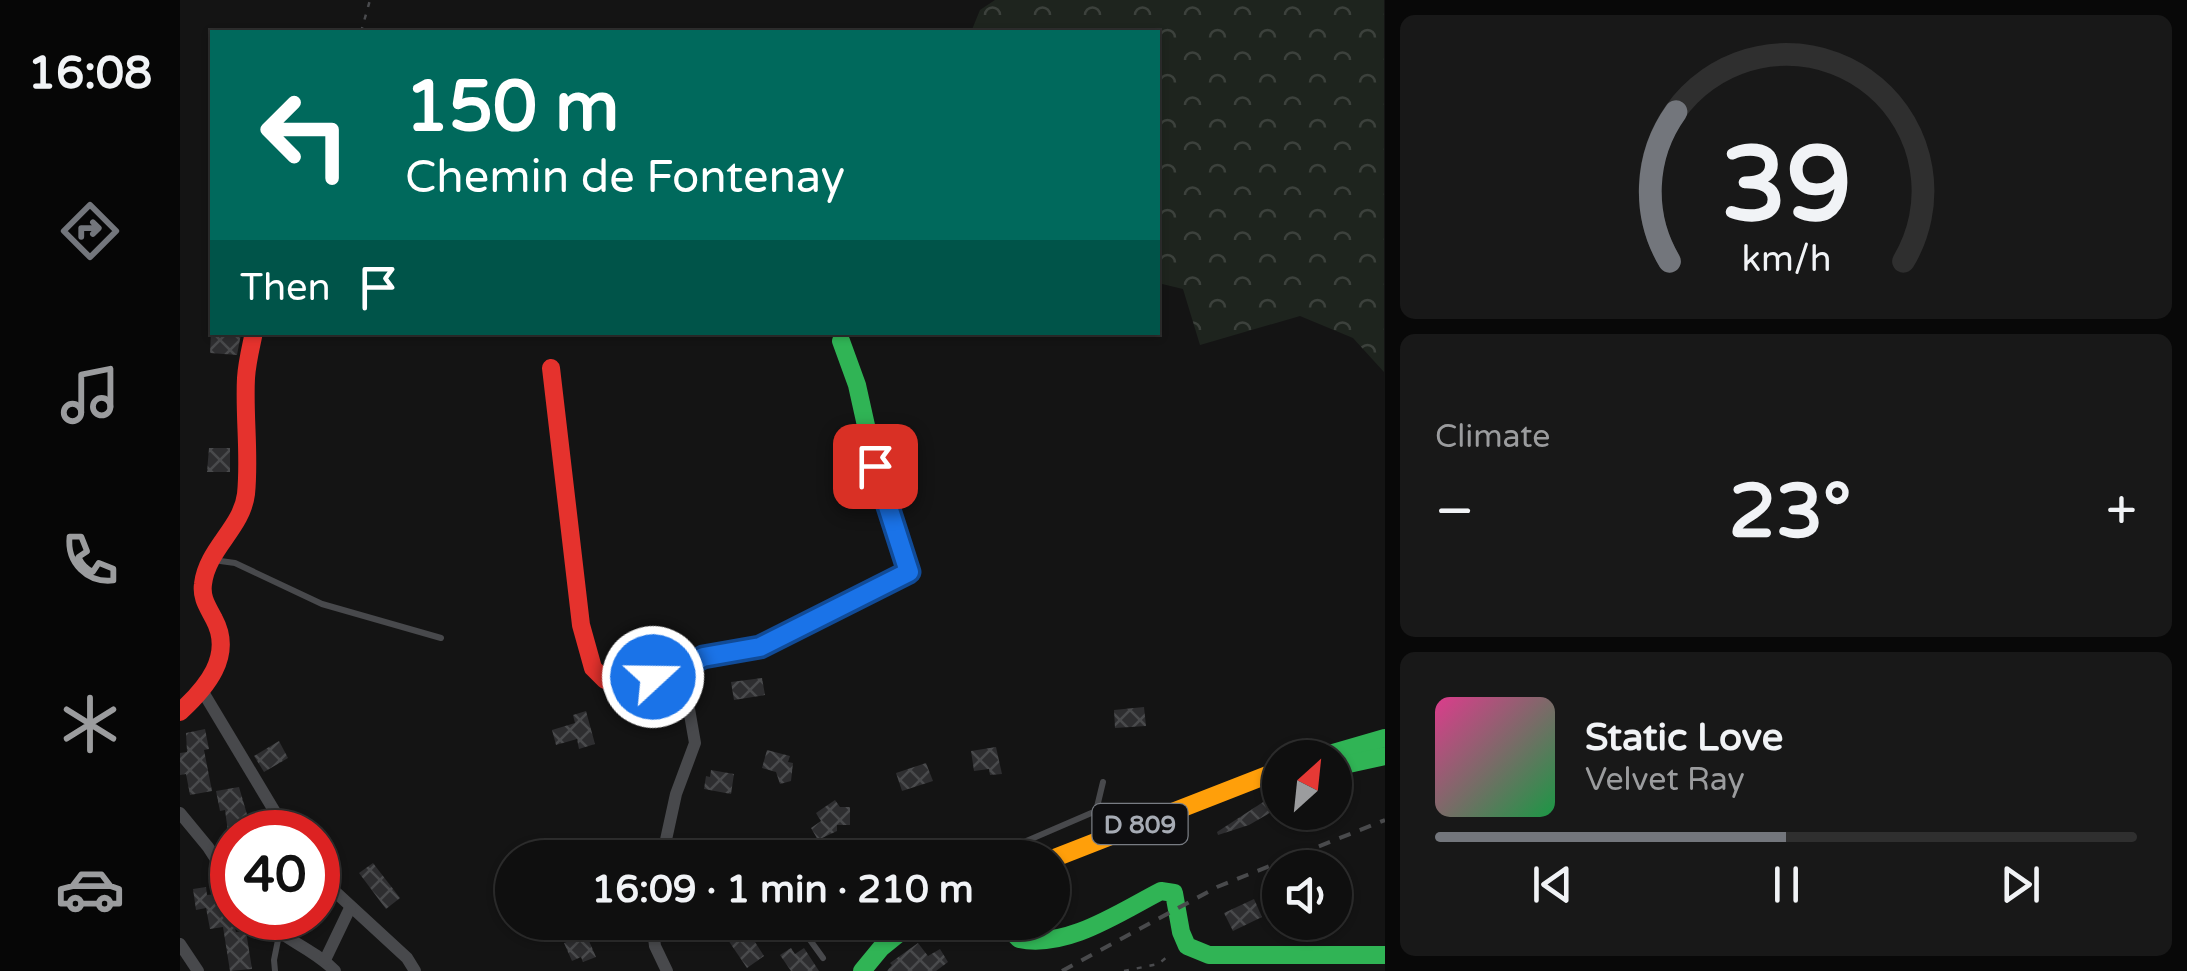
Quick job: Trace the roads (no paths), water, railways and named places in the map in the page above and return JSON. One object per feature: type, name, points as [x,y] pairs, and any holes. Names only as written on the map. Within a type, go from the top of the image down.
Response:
[{"type":"street","points":[[180,712],[203,692],[220,652],[220,632],[200,594],[206,571],[242,514],[246,495],[246,374],[253,335]]},
{"type":"street","points":[[551,368],[581,625],[593,668],[605,680],[624,684],[682,669],[703,657],[760,647],[909,572],[875,466],[857,385],[840,341]]},
{"type":"street","points":[[666,840],[676,794],[695,744],[682,669]]},
{"type":"street","points":[[203,692],[274,810]]},
{"type":"street","points":[[1352,747],[1384,738]]},
{"type":"street","points":[[1352,764],[1384,756]]},
{"type":"street","name":"D 809","points":[[1070,853],[1262,778]]},
{"type":"street","name":"D 809","points":[[1229,792],[1262,786]]},
{"type":"street","points":[[180,813],[210,849]]},
{"type":"street","points":[[1070,933],[1161,891],[1174,893],[1180,905],[1181,941],[1189,951],[1210,955],[1384,955]]},
{"type":"street","points":[[340,898],[407,958],[415,971]]},
{"type":"street","points":[[324,960],[350,908]]},
{"type":"street","points":[[289,940],[335,971]]},
{"type":"street","points":[[654,940],[667,971]]},
{"type":"street","points":[[862,971],[891,940]]},
{"type":"street","points":[[1020,940],[1046,940]]},
{"type":"street","points":[[180,944],[198,971]]},
{"type":"lane","points":[[212,560],[235,564],[322,604],[441,638]]},
{"type":"lane","points":[[1029,840],[1096,811],[1103,782]]},
{"type":"lane","points":[[275,971],[278,940]]},
{"type":"lane","points":[[810,940],[824,958]]},
{"type":"railway","points":[[1062,971],[1217,887],[1385,820]]}]
